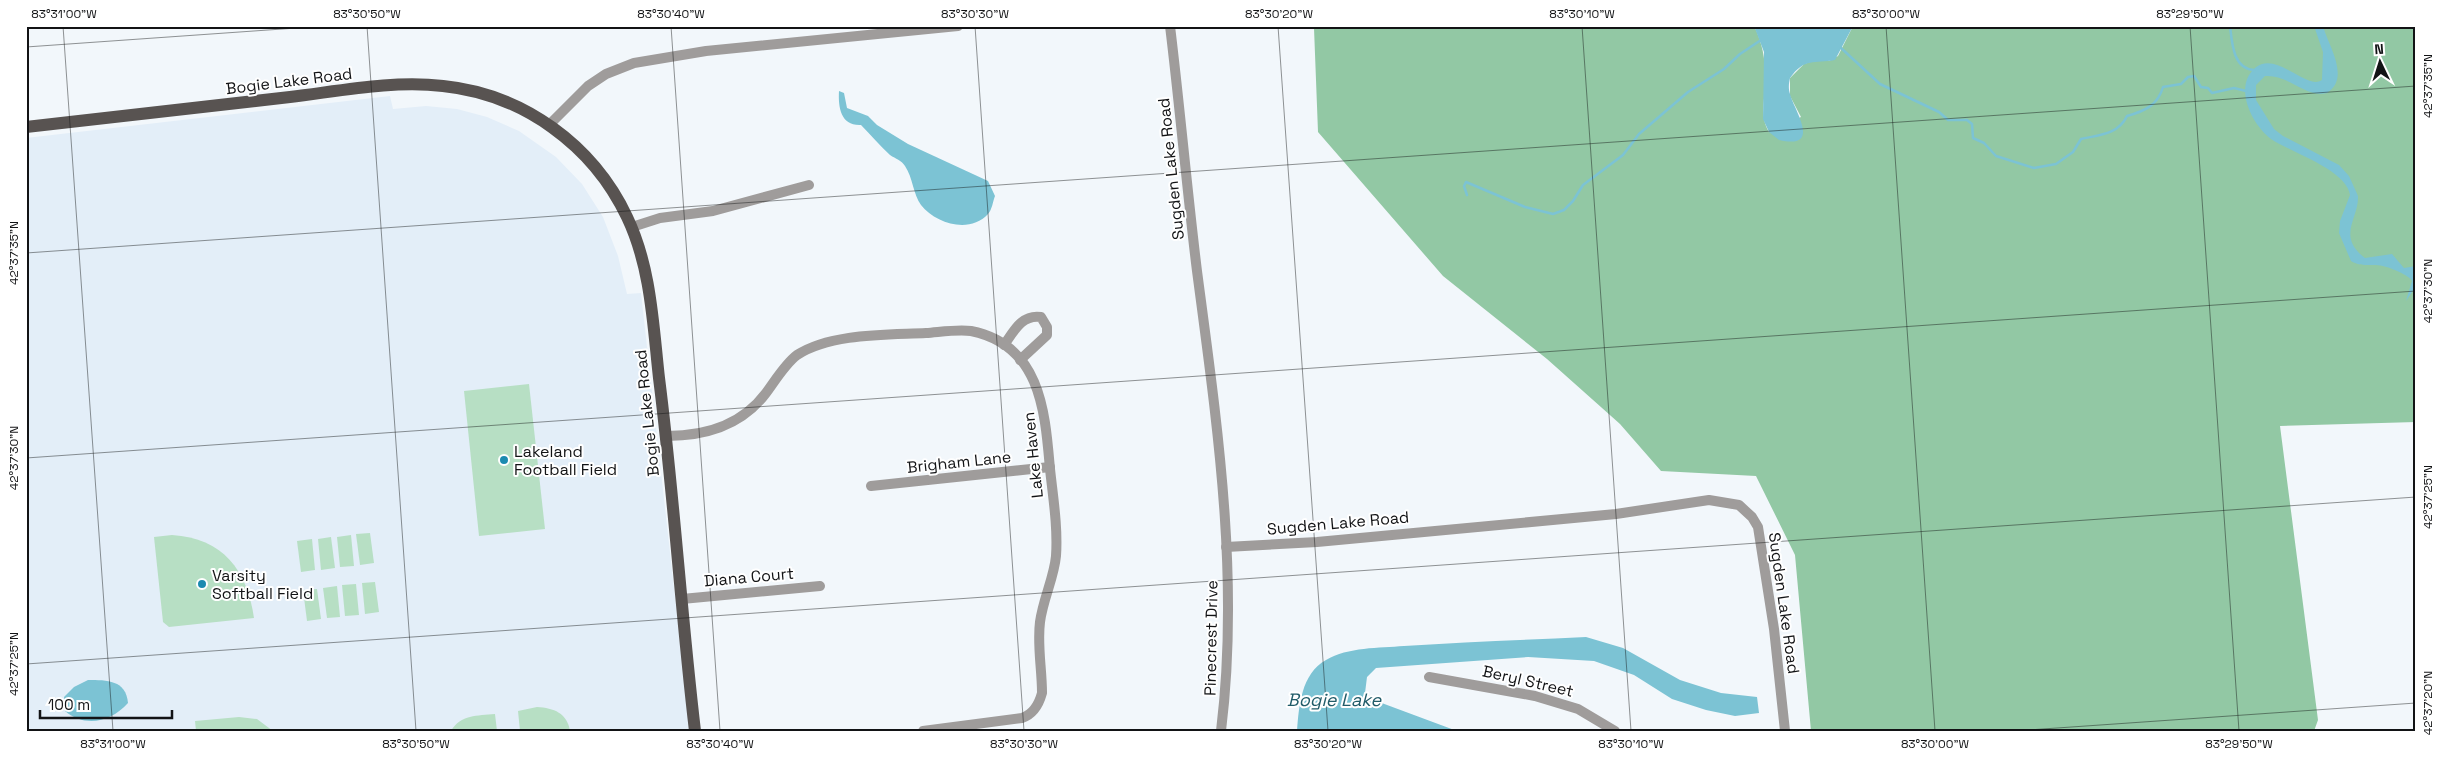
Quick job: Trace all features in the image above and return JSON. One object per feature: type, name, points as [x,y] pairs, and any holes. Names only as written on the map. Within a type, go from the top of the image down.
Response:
[{"type":"main road","name":"Bogie Lake Road","points":[[26,126],[366,88],[416,85],[452,87],[485,94],[517,107],[549,125],[572,142],[614,192],[632,227],[643,261],[667,436],[695,731]]},
{"type":"street","points":[[549,125],[580,93],[606,74],[634,63],[665,57],[952,26]]},
{"type":"street","name":"Sugden Lake Road","points":[[1170,26],[1194,246],[1220,443],[1226,547],[1317,542],[1597,516],[1709,500],[1739,505],[1752,517],[1758,528],[1774,629],[1785,731]]},
{"type":"street","points":[[632,227],[660,218],[713,211],[809,185]]},
{"type":"street","points":[[1004,345],[1024,319],[1032,316],[1041,317],[1047,327],[1047,334],[1020,360]]},
{"type":"street","name":"Lake Haven","points":[[667,436],[708,431],[740,418],[754,407],[797,356],[818,346],[845,339],[970,331],[990,337],[1004,345],[1020,360],[1035,381],[1043,405],[1056,544],[1054,567],[1040,623],[1042,693],[1040,702],[1027,716],[1022,718],[923,731]]},
{"type":"street","name":"Brigham Lane","points":[[871,486],[1050,467]]},
{"type":"street","name":"Pinecrest Drive","points":[[1221,731],[1226,691],[1229,616],[1226,547]]},
{"type":"street","name":"Diana Court","points":[[682,599],[820,586]]},
{"type":"street","name":"Beryl Street","points":[[1429,676],[1483,685],[1552,701],[1578,709],[1615,731]]},
{"type":"shaded area","points":[[390,96],[393,109],[426,106],[457,109],[487,117],[519,131],[556,157],[582,184],[603,217],[618,256],[627,294],[641,293],[690,731],[26,731],[26,138]]},
{"type":"green space","points":[[1341,26],[1754,26],[1765,63],[1763,105],[1764,121],[1769,132],[1801,117],[1790,96],[1790,78],[1804,64],[1813,61],[1829,61],[1838,56],[1853,26],[2416,26],[2416,422],[2280,426],[2318,720],[2314,731],[1811,731],[1795,555],[1756,476],[1661,471],[1620,424],[1547,359],[1443,276],[1318,132],[1314,28]]},
{"type":"green space","name":"Lakeland Football Field","points":[[529,384],[545,529],[479,536],[464,391]]},
{"type":"green space","points":[[370,533],[374,563],[360,565],[356,534]]},
{"type":"green space","name":"Varsity Softball Field","points":[[172,535],[190,537],[205,542],[219,550],[230,560],[245,585],[251,601],[254,618],[169,627],[163,622],[154,537]]},
{"type":"green space","points":[[351,535],[354,566],[340,567],[337,537]]},
{"type":"green space","points":[[331,537],[335,568],[321,570],[318,539]]},
{"type":"green space","points":[[312,539],[315,570],[301,572],[297,541]]},
{"type":"green space","points":[[375,582],[379,612],[365,614],[362,583]]},
{"type":"green space","points":[[356,584],[359,615],[345,616],[342,585]]},
{"type":"green space","points":[[337,586],[340,617],[327,618],[323,588]]},
{"type":"green space","points":[[317,589],[321,619],[307,621],[303,590]]},
{"type":"green space","points":[[537,707],[554,710],[559,713],[566,720],[570,731],[520,731],[518,711]]},
{"type":"green space","points":[[495,714],[497,731],[451,731],[460,721],[470,717]]},
{"type":"green space","points":[[239,717],[257,719],[273,731],[196,731],[195,721]]},
{"type":"water","points":[[1754,26],[1853,26],[1835,60],[1805,64],[1795,71],[1790,78],[1789,92],[1803,127],[1803,134],[1800,139],[1792,142],[1779,140],[1769,132],[1763,119],[1764,52]]},
{"type":"water","points":[[2314,26],[2323,26],[2336,61],[2338,70],[2334,87],[2327,93],[2319,94],[2273,76],[2265,76],[2256,85],[2256,100],[2274,129],[2283,136],[2339,165],[2349,176],[2358,196],[2351,227],[2350,235],[2352,242],[2356,250],[2365,258],[2392,254],[2404,268],[2416,266],[2416,286],[2406,301],[2412,281],[2407,276],[2383,266],[2359,264],[2351,261],[2339,233],[2340,221],[2350,195],[2347,186],[2329,170],[2271,139],[2257,125],[2248,105],[2245,95],[2249,76],[2255,68],[2264,64],[2282,67],[2315,82],[2322,80],[2323,52]]},
{"type":"water","points":[[839,91],[844,93],[847,108],[868,116],[877,125],[908,144],[988,181],[995,196],[988,214],[972,224],[963,225],[944,221],[927,212],[918,201],[908,171],[903,164],[890,155],[861,125],[849,123],[842,115],[839,104]]},
{"type":"water","name":"Bogie Lake","points":[[1586,637],[1623,648],[1680,680],[1721,693],[1757,697],[1759,713],[1735,716],[1706,710],[1672,699],[1634,675],[1594,661],[1528,657],[1376,668],[1367,677],[1365,693],[1379,702],[1457,731],[1297,731],[1300,701],[1311,673],[1326,660],[1344,653],[1384,647]]},
{"type":"water","points":[[88,680],[102,680],[114,683],[124,690],[128,703],[114,715],[98,720],[81,720],[73,716],[65,711],[64,697],[74,687]]},
{"type":"waterway","points":[[2230,26],[2233,47],[2238,60],[2247,69],[2254,70]]},
{"type":"waterway","points":[[1467,195],[1464,186],[1466,182],[1525,207],[1553,214],[1564,210],[1573,201],[1583,185],[1623,155],[1639,134],[1688,92],[1724,69],[1740,54],[1761,40]]},
{"type":"waterway","points":[[1841,48],[1880,84],[1939,112],[1948,120],[1967,120],[1972,124],[1973,138],[1984,143],[1996,156],[2034,168],[2056,164],[2073,152],[2081,139],[2113,131],[2127,116],[2140,112],[2154,103],[2163,87],[2181,84],[2188,77],[2194,76],[2201,87],[2208,88],[2212,93],[2234,88],[2246,91]]},
{"type":"place","name":"Lakeland Football Field","points":[[504,460]]},
{"type":"place","name":"Varsity Softball Field","points":[[202,584]]}]
